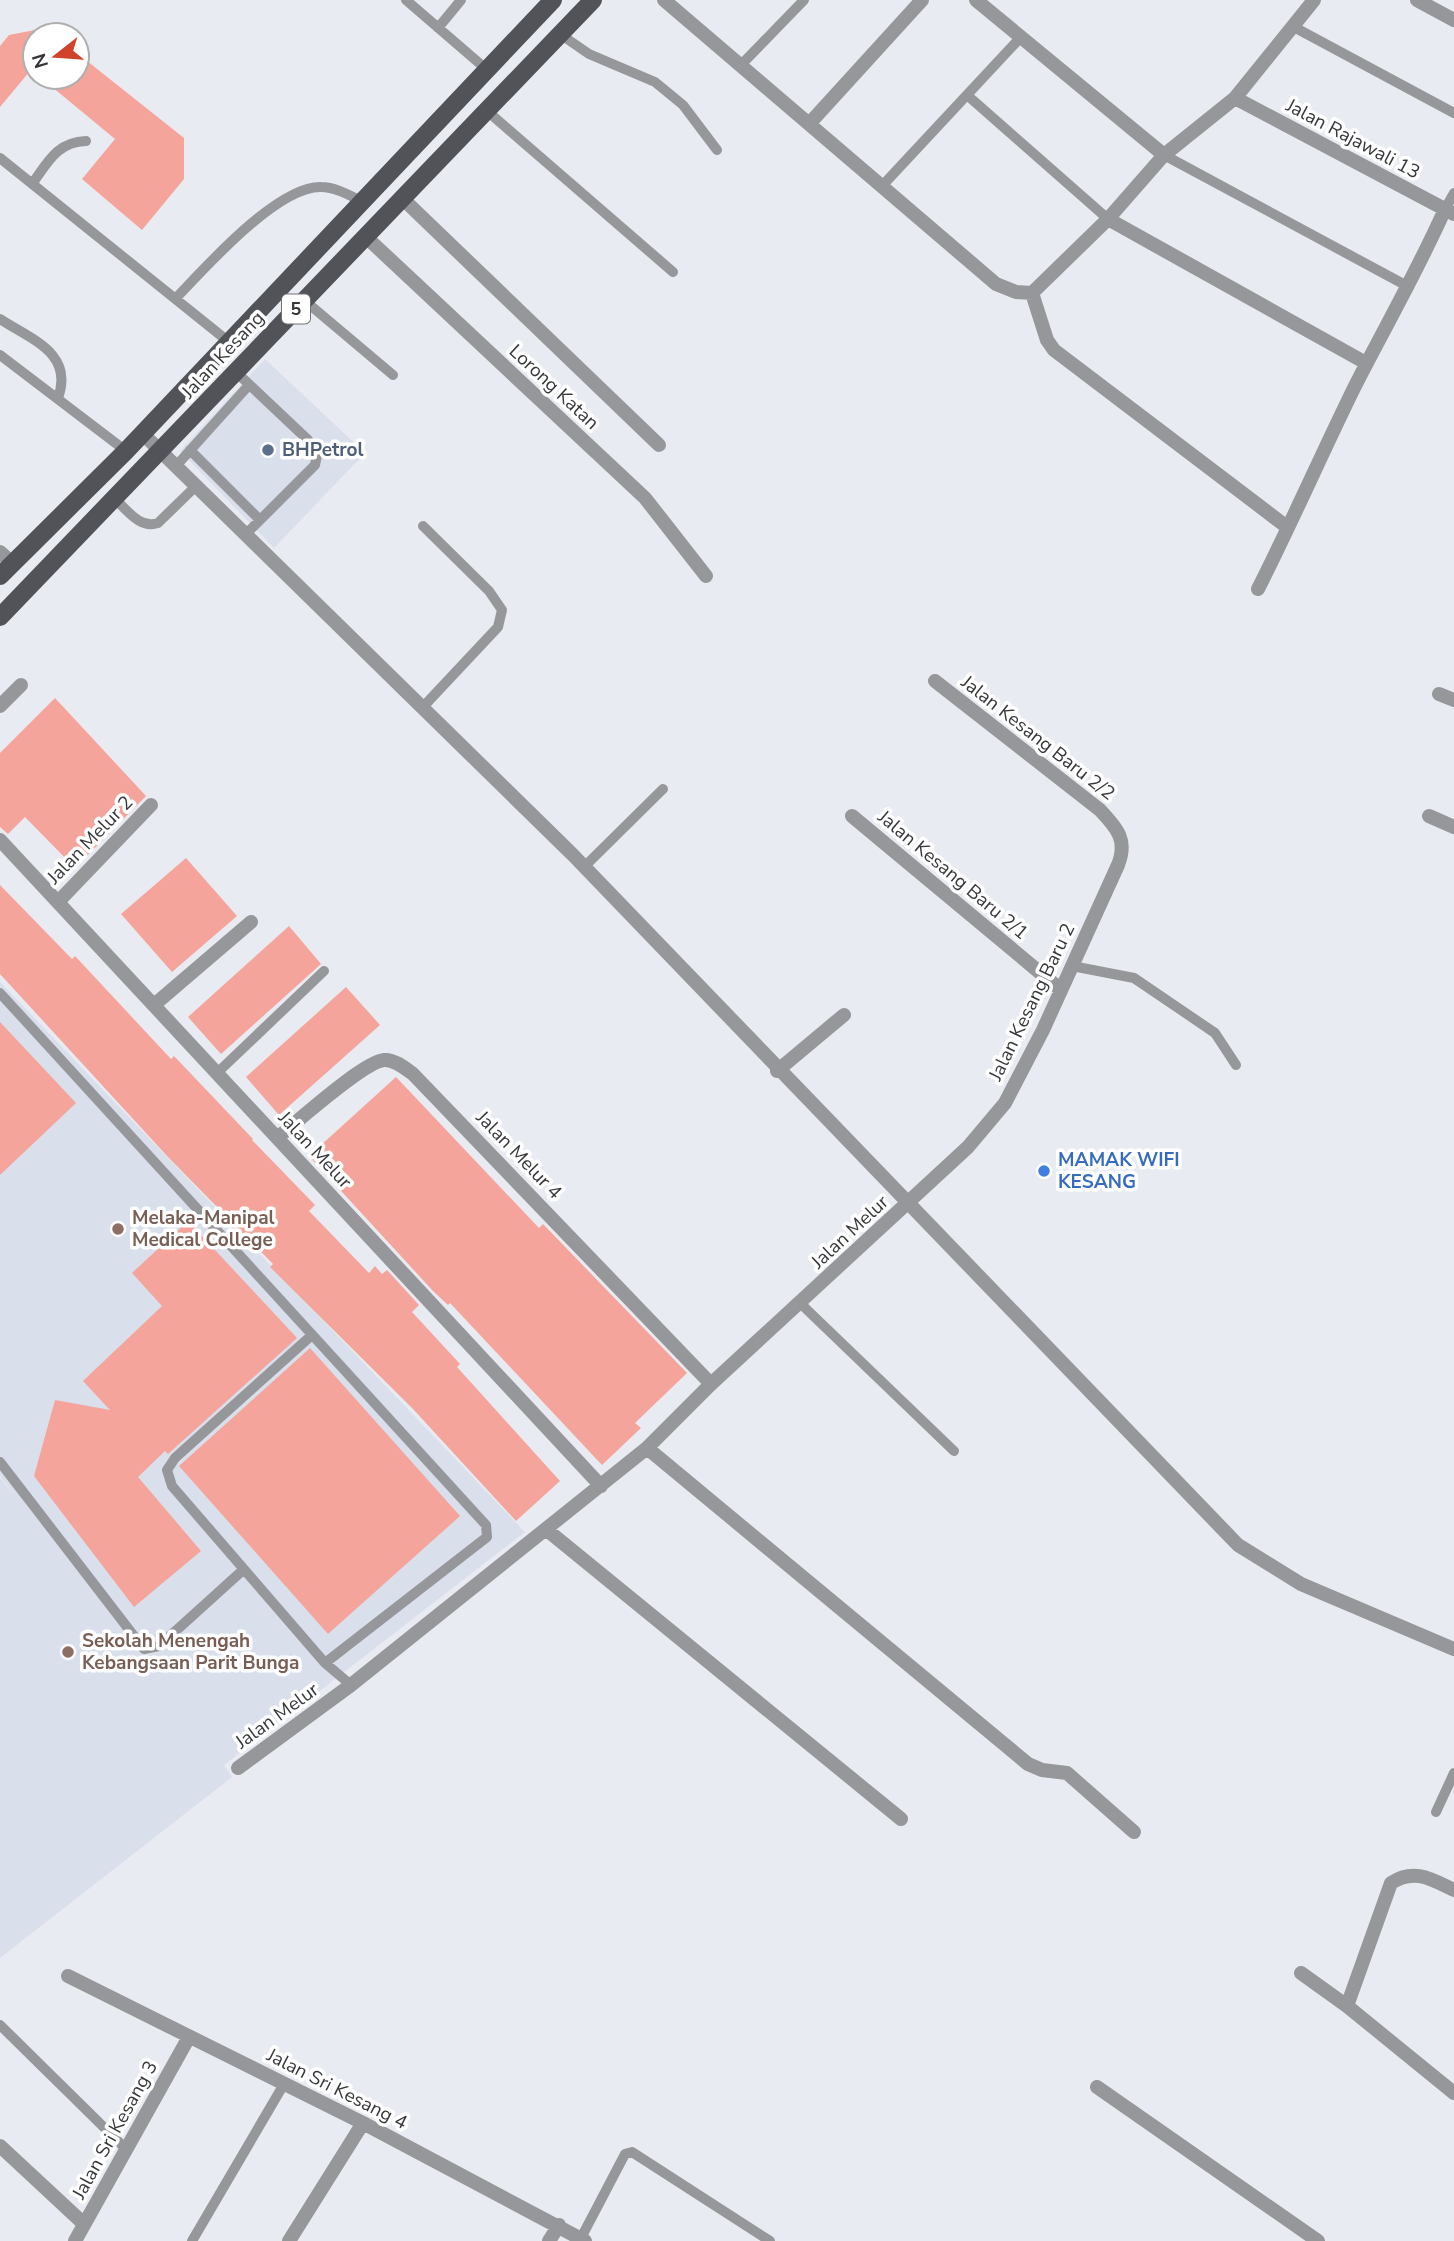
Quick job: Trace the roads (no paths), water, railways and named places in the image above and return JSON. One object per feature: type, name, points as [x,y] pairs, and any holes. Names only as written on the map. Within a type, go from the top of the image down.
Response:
[{"type":"main road","name":"Jalan Kesang","points":[[4,564],[120,445],[142,433],[229,342],[362,201],[479,64],[553,0]]},
{"type":"main road","name":"Jalan Kesang","points":[[0,617],[161,452],[243,379],[304,300],[593,0]]},
{"type":"street","points":[[808,124],[922,0]]},
{"type":"street","points":[[976,0],[1164,155]]},
{"type":"street","points":[[669,2],[996,284],[1016,292],[1032,293],[1108,219],[1164,155],[1235,98],[1314,0]]},
{"type":"street","points":[[1417,0],[1454,19]]},
{"type":"street","name":"Jalan Rajawali 13","points":[[1235,98],[1450,212]]},
{"type":"street","points":[[402,198],[659,445]]},
{"type":"street","points":[[1258,589],[1366,363],[1450,212]]},
{"type":"street","points":[[1108,219],[1366,363]]},
{"type":"street","name":"Lorong Katan","points":[[365,236],[645,498],[706,576]]},
{"type":"street","points":[[1032,293],[1047,340],[1054,350],[1287,527]]},
{"type":"street","points":[[142,433],[584,867],[777,1071],[1238,1545],[1301,1584],[1454,1649]]},
{"type":"street","name":"Jalan Kesang Baru 2/2","points":[[935,681],[1100,810],[1121,832],[1123,852],[1118,865]]},
{"type":"street","points":[[0,706],[21,685]]},
{"type":"street","points":[[1439,694],[1454,700]]},
{"type":"street","name":"Jalan Melur 2","points":[[58,902],[150,805]]},
{"type":"street","name":"Jalan Kesang Baru 2/1","points":[[852,816],[1061,990]]},
{"type":"street","points":[[1429,816],[1454,827]]},
{"type":"street","name":"Jalan Melur","points":[[0,840],[601,1486]]},
{"type":"street","name":"Jalan Kesang Baru 2","points":[[908,1205],[968,1147],[1005,1103],[1061,990],[1118,865]]},
{"type":"street","points":[[154,1005],[251,922]]},
{"type":"street","points":[[777,1071],[845,1015]]},
{"type":"street","name":"Jalan Melur 4","points":[[277,1138],[366,1068],[384,1060],[395,1062],[413,1074],[711,1384]]},
{"type":"street","name":"Jalan Melur","points":[[238,1769],[351,1685],[647,1448],[711,1384],[908,1205]]},
{"type":"street","points":[[647,1448],[1028,1764],[1042,1770],[1067,1773],[1134,1832]]},
{"type":"street","points":[[547,1530],[901,1819]]},
{"type":"street","points":[[1347,2006],[1391,1883],[1402,1875],[1420,1874],[1454,1890]]},
{"type":"street","points":[[1301,1973],[1347,2006],[1454,2093]]},
{"type":"street","name":"Jalan Sri Kesang 4","points":[[68,1976],[363,2123],[583,2240]]},
{"type":"street","name":"Jalan Sri Kesang 3","points":[[75,2241],[189,2037]]},
{"type":"street","points":[[1097,2087],[1318,2241]]},
{"type":"street","points":[[289,2241],[363,2123]]},
{"type":"street","points":[[0,2146],[84,2224]]},
{"type":"street","points":[[550,2241],[559,2225]]},
{"type":"lane","points":[[406,0],[479,64]]},
{"type":"lane","points":[[438,28],[461,0]]},
{"type":"lane","points":[[740,66],[804,0]]},
{"type":"lane","points":[[1292,26],[1454,113]]},
{"type":"lane","points":[[560,34],[589,54],[655,82],[683,105],[718,150]]},
{"type":"lane","points":[[882,186],[1021,37]]},
{"type":"lane","points":[[967,94],[1108,219]]},
{"type":"lane","points":[[486,110],[673,272]]},
{"type":"lane","points":[[32,184],[59,147],[86,141]]},
{"type":"lane","points":[[1164,155],[1409,287]]},
{"type":"lane","points":[[0,158],[229,342]]},
{"type":"lane","points":[[176,298],[243,228],[281,202],[317,186],[342,192],[362,201]]},
{"type":"lane","points":[[1450,212],[1454,193]]},
{"type":"lane","points":[[304,300],[393,375]]},
{"type":"lane","points":[[0,319],[54,356],[62,367],[64,381],[58,398]]},
{"type":"lane","points":[[0,355],[120,445]]},
{"type":"lane","points":[[176,466],[243,379],[307,440],[317,455],[315,466],[245,535]]},
{"type":"lane","points":[[190,450],[260,520]]},
{"type":"lane","points":[[115,499],[142,524],[150,525],[158,523],[196,486]]},
{"type":"lane","points":[[422,708],[498,627],[502,610],[489,591],[423,526]]},
{"type":"lane","points":[[584,867],[663,789]]},
{"type":"lane","points":[[1072,966],[1134,978],[1215,1033],[1236,1065]]},
{"type":"lane","points":[[217,1073],[324,971]]},
{"type":"lane","points":[[0,993],[486,1525],[487,1536],[325,1663]]},
{"type":"lane","points":[[801,1304],[954,1451]]},
{"type":"lane","points":[[312,1335],[176,1458],[167,1470],[172,1486],[243,1570],[325,1663],[351,1685]]},
{"type":"lane","points":[[0,1462],[144,1649],[159,1646],[243,1570]]},
{"type":"lane","points":[[1436,1812],[1454,1773]]},
{"type":"lane","points":[[0,2025],[127,2149]]},
{"type":"lane","points":[[192,2241],[284,2084]]},
{"type":"lane","points":[[583,2240],[625,2154],[632,2152],[770,2241]]},
{"type":"place","name":"BHPetrol","points":[[268,450]]},
{"type":"place","name":"MAMAK WIFI KESANG","points":[[1044,1171]]},
{"type":"place","name":"Melaka-Manipal Medical College","points":[[118,1229]]},
{"type":"place","name":"Sekolah Menengah Kebangsaan Parit Bunga","points":[[68,1652]]}]
